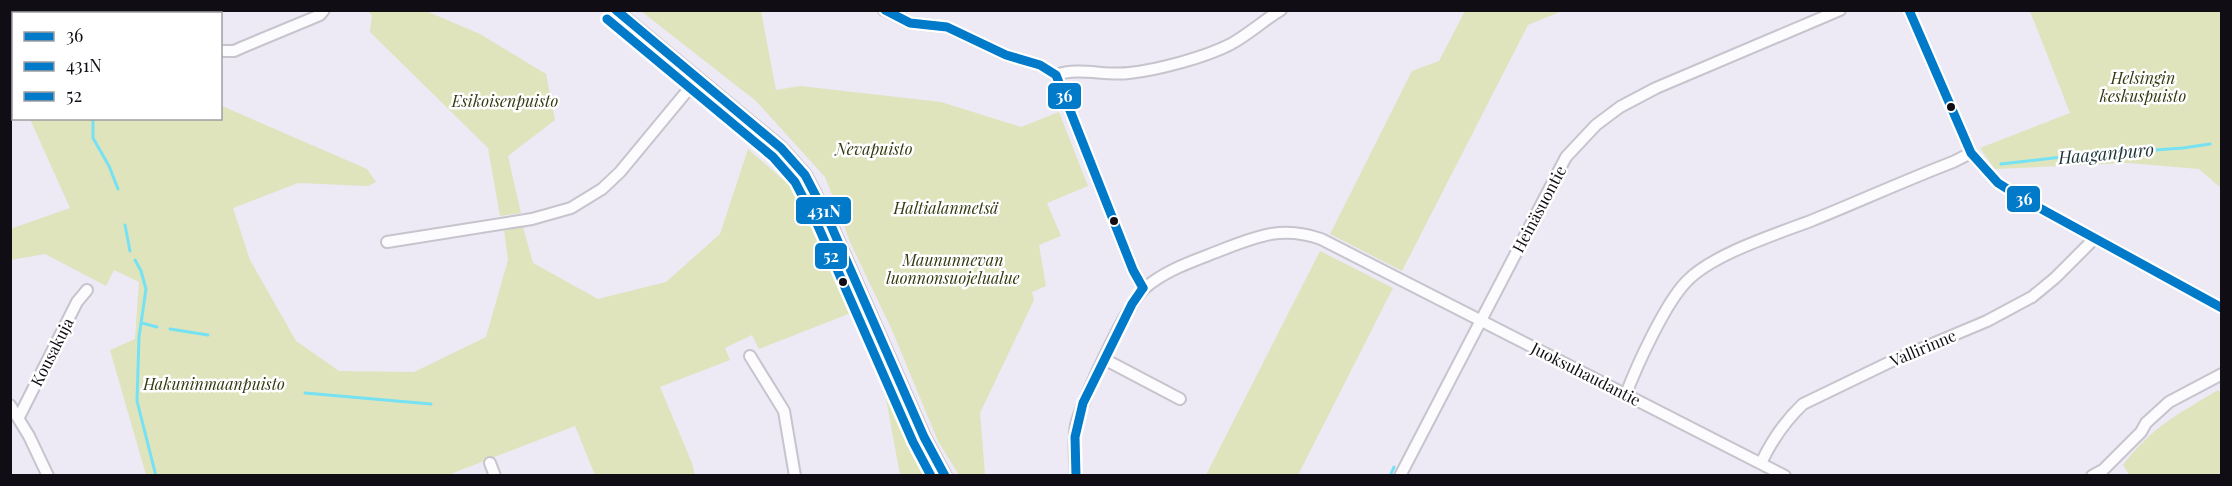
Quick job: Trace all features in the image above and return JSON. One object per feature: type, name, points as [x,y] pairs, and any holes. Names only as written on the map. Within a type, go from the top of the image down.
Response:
[{"type":"street","points":[[224,51],[234,51],[320,15],[324,10]]},
{"type":"street","points":[[615,10],[781,148],[812,185],[864,297],[924,437],[945,476]]},
{"type":"street","points":[[884,10],[910,23],[947,27],[1006,55],[1040,65],[1056,75],[1133,270],[1143,288]]},
{"type":"street","points":[[1056,75],[1066,72],[1129,73],[1161,67],[1221,49],[1243,37],[1281,10]]},
{"type":"street","name":"Heinäsuontie","points":[[1400,476],[1566,157],[1604,119],[1620,107],[1656,88],[1840,10]]},
{"type":"street","points":[[1909,10],[1971,153],[1983,168],[2006,189],[2222,308]]},
{"type":"street","points":[[387,242],[532,219],[571,208],[602,189],[620,172],[697,79]]},
{"type":"street","points":[[1626,394],[1677,294],[1686,281],[1699,271],[1755,243],[1971,153]]},
{"type":"street","name":"Juoksuhaudantie","points":[[1076,476],[1075,437],[1083,403],[1132,304],[1143,288],[1164,274],[1245,240],[1265,233],[1291,231],[1321,239],[1785,476]]},
{"type":"street","name":"Vallirinne","points":[[1761,463],[1777,434],[1803,404],[1892,361],[1987,321],[2017,305],[2048,285],[2094,239]]},
{"type":"street","name":"Kousakuja","points":[[19,417],[77,302],[87,290]]},
{"type":"street","points":[[750,356],[784,411],[795,476]]},
{"type":"street","points":[[1104,359],[1180,399]]},
{"type":"street","points":[[2092,476],[2103,470],[2142,432],[2146,423],[2169,402],[2222,374]]},
{"type":"street","points":[[10,405],[19,417],[48,476]]},
{"type":"street","points":[[490,463],[495,476]]},
{"type":"green space","points":[[11,11],[168,12],[12,12],[12,77]]},
{"type":"green space","name":"Esikoisenpuisto","points":[[367,11],[426,11],[480,34],[546,74],[555,120],[508,156],[521,213],[500,216],[488,148],[370,32],[372,15]]},
{"type":"green space","name":"Haltialanmetsä","points":[[641,11],[761,11],[776,90],[800,86],[941,102],[1021,127],[1059,112],[1088,186],[1047,203],[1061,236],[1039,245],[1046,286],[1032,292],[1034,300],[980,413],[985,475],[959,475],[938,441],[892,330],[850,242],[825,177],[756,101]]},
{"type":"green space","points":[[1465,11],[1562,11],[1528,25],[1402,271],[1330,234],[1412,71],[1439,61]]},
{"type":"green space","name":"Helsingin keskuspuisto","points":[[2030,11],[2221,11],[2221,188],[2199,169],[2128,163],[1995,169],[1980,148],[2070,113]]},
{"type":"green space","name":"Hakuninmaanpuisto","points":[[222,106],[367,169],[376,182],[368,186],[298,183],[233,208],[250,260],[296,341],[339,371],[414,372],[486,337],[508,260],[504,229],[523,227],[533,263],[598,299],[666,282],[720,234],[748,149],[794,189],[838,283],[850,296],[856,311],[759,349],[752,335],[725,348],[730,360],[660,387],[695,475],[595,475],[575,426],[448,475],[146,475],[110,350],[135,339],[139,282],[114,270],[106,286],[45,254],[11,260],[10,229],[70,208],[30,120],[222,120]]},
{"type":"green space","points":[[1320,251],[1393,288],[1298,475],[1206,475]]},
{"type":"green space","points":[[882,377],[914,444],[916,455],[927,475],[900,475]]},
{"type":"green space","points":[[2218,390],[2222,395],[2222,471],[2219,475],[2129,475],[2123,465],[2145,440],[2178,414]]},
{"type":"waterway","points":[[93,120],[93,138],[109,166],[118,189]]},
{"type":"waterway","name":"Haaganpuro","points":[[2001,164],[2210,144]]},
{"type":"waterway","points":[[125,225],[130,251]]},
{"type":"waterway","points":[[135,260],[146,289],[139,337],[137,401],[156,476]]},
{"type":"waterway","points":[[142,323],[157,327]]},
{"type":"waterway","points":[[170,329],[208,335]]},
{"type":"waterway","points":[[305,393],[431,404]]},
{"type":"waterway","points":[[1390,476],[1394,467]]},
{"type":"transit line","name":"431N","points":[[616,10],[781,148],[805,175],[829,221],[924,437],[945,476]]},
{"type":"transit line","name":"36","points":[[885,10],[910,23],[947,27],[1006,55],[1040,65],[1056,75],[1133,270],[1143,288]]},
{"type":"transit line","name":"36","points":[[1909,10],[1971,153],[1998,183],[2222,308]]},
{"type":"transit line","name":"52","points":[[607,19],[773,157],[795,182],[818,226],[913,442],[931,476]]},
{"type":"transit line","name":"36","points":[[1076,476],[1075,437],[1083,403],[1132,304],[1143,288]]},
{"type":"park label","name":"Nevapuisto","points":[[874,149]]},
{"type":"park label","name":"Maununnevan luonnonsuojelualue","points":[[953,269]]}]
